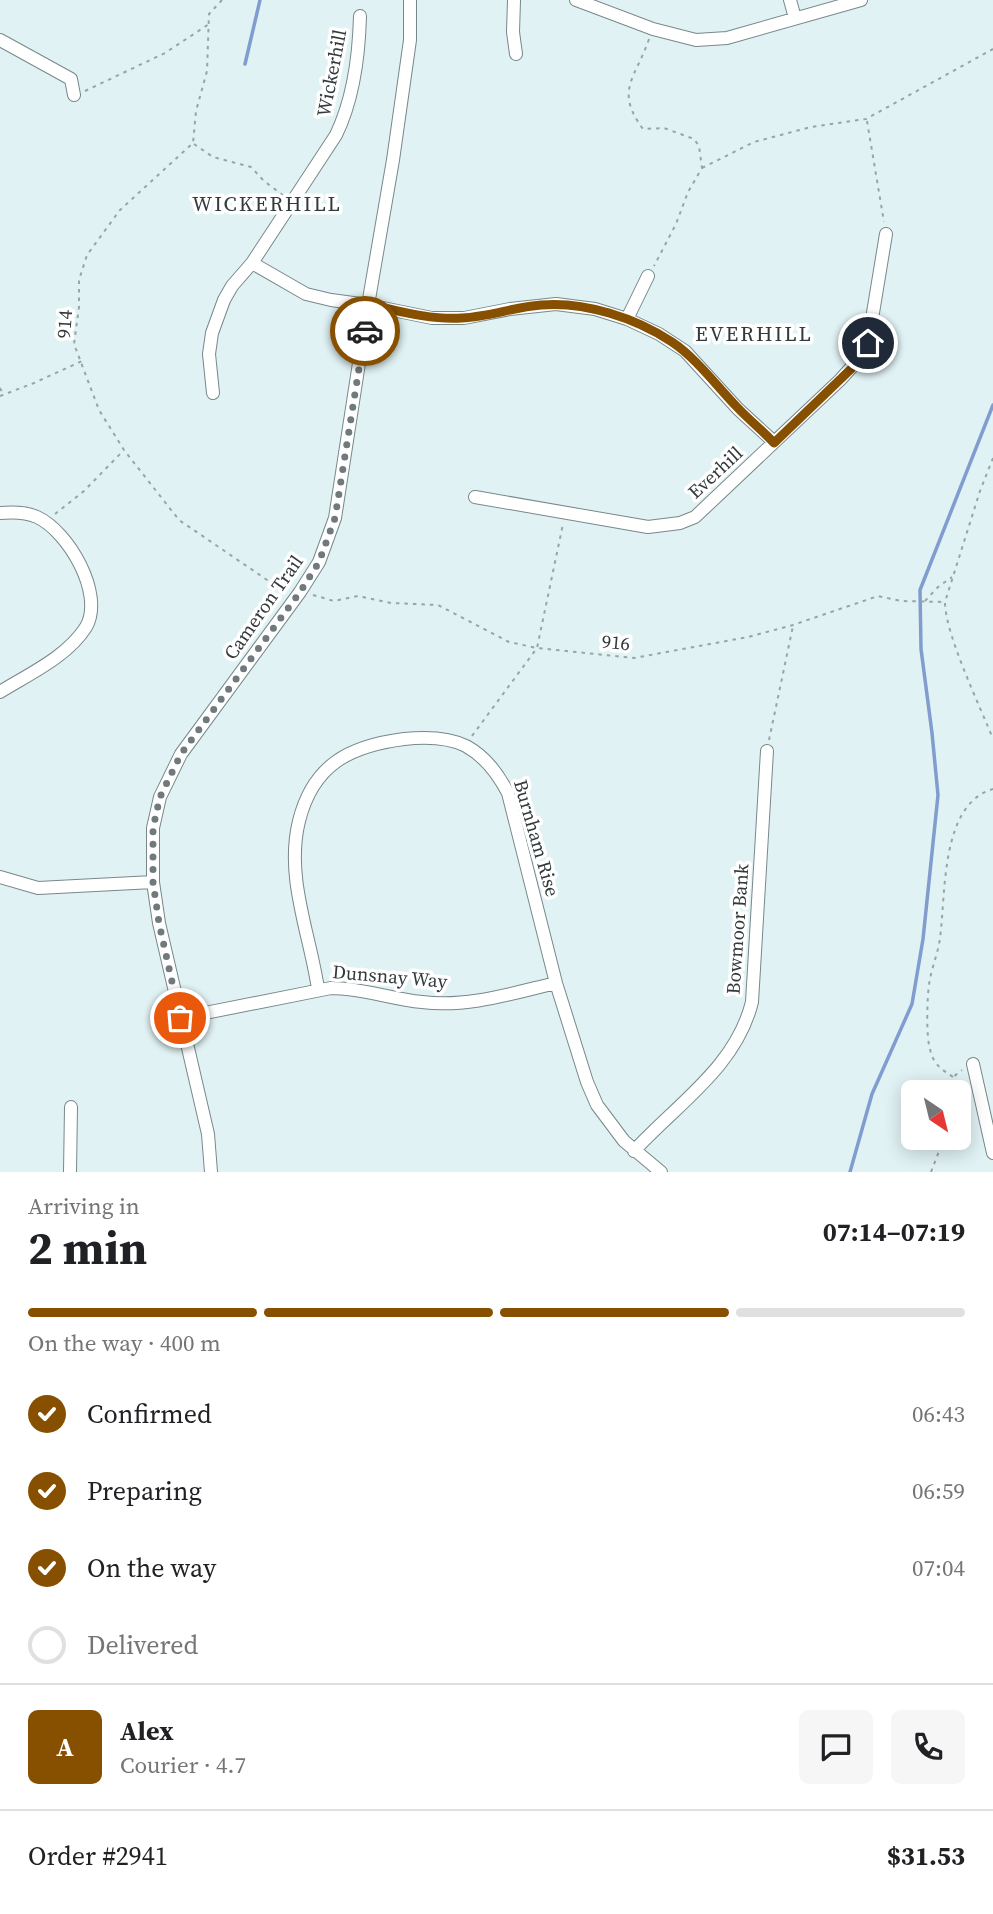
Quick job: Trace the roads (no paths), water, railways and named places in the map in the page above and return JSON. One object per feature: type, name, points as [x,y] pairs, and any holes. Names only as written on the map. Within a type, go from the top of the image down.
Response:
[{"type":"street","name":"Cameron Trail","points":[[211,1172],[208,1134],[159,923],[153,882],[153,828],[166,781],[195,734],[305,593],[335,518],[395,146],[410,40],[410,0]]},
{"type":"street","points":[[514,0],[513,32],[516,54]]},
{"type":"street","points":[[576,0],[653,29],[681,37],[713,40],[755,31],[861,0]]},
{"type":"street","points":[[790,0],[795,18]]},
{"type":"street","name":"Wickerhill","points":[[213,393],[209,354],[212,333],[224,300],[293,201],[345,117],[359,43],[360,16]]},
{"type":"street","points":[[0,40],[71,79],[74,95]]},
{"type":"street","name":"Everhill","points":[[475,497],[648,527],[680,523],[695,517],[851,369],[868,343],[887,234]]},
{"type":"street","points":[[252,263],[306,294],[432,318],[479,317],[541,305],[572,305],[627,319],[659,334],[685,351],[738,409],[774,443]]},
{"type":"street","points":[[627,319],[648,276]]},
{"type":"street","points":[[0,513],[37,516],[47,523],[77,558],[86,574],[92,602],[90,618],[67,649],[0,692]]},
{"type":"street","name":"Burnham Rise","points":[[317,989],[295,868],[299,821],[310,792],[318,779],[335,762],[369,745],[429,738],[465,746],[487,761],[508,793],[556,983],[573,1042],[597,1105],[624,1141],[661,1172]]},
{"type":"street","name":"Bowmoor Bank","points":[[634,1151],[716,1070],[734,1046],[748,1018],[752,1002],[767,751]]},
{"type":"street","points":[[0,877],[38,888],[153,882]]},
{"type":"street","name":"Dunsnay Way","points":[[180,1018],[317,989],[348,988],[423,1003],[478,1001],[556,983]]},
{"type":"street","points":[[973,1064],[993,1153]]},
{"type":"street","points":[[70,1172],[71,1107]]},
{"type":"waterway","points":[[245,64],[260,0]]},
{"type":"waterway","points":[[850,1172],[872,1094],[912,1004],[923,939],[938,795],[921,649],[920,590],[993,405]]},
{"type":"district","name":"WICKERHILL","points":[[267,203]]},
{"type":"district","name":"EVERHILL","points":[[754,333]]}]
